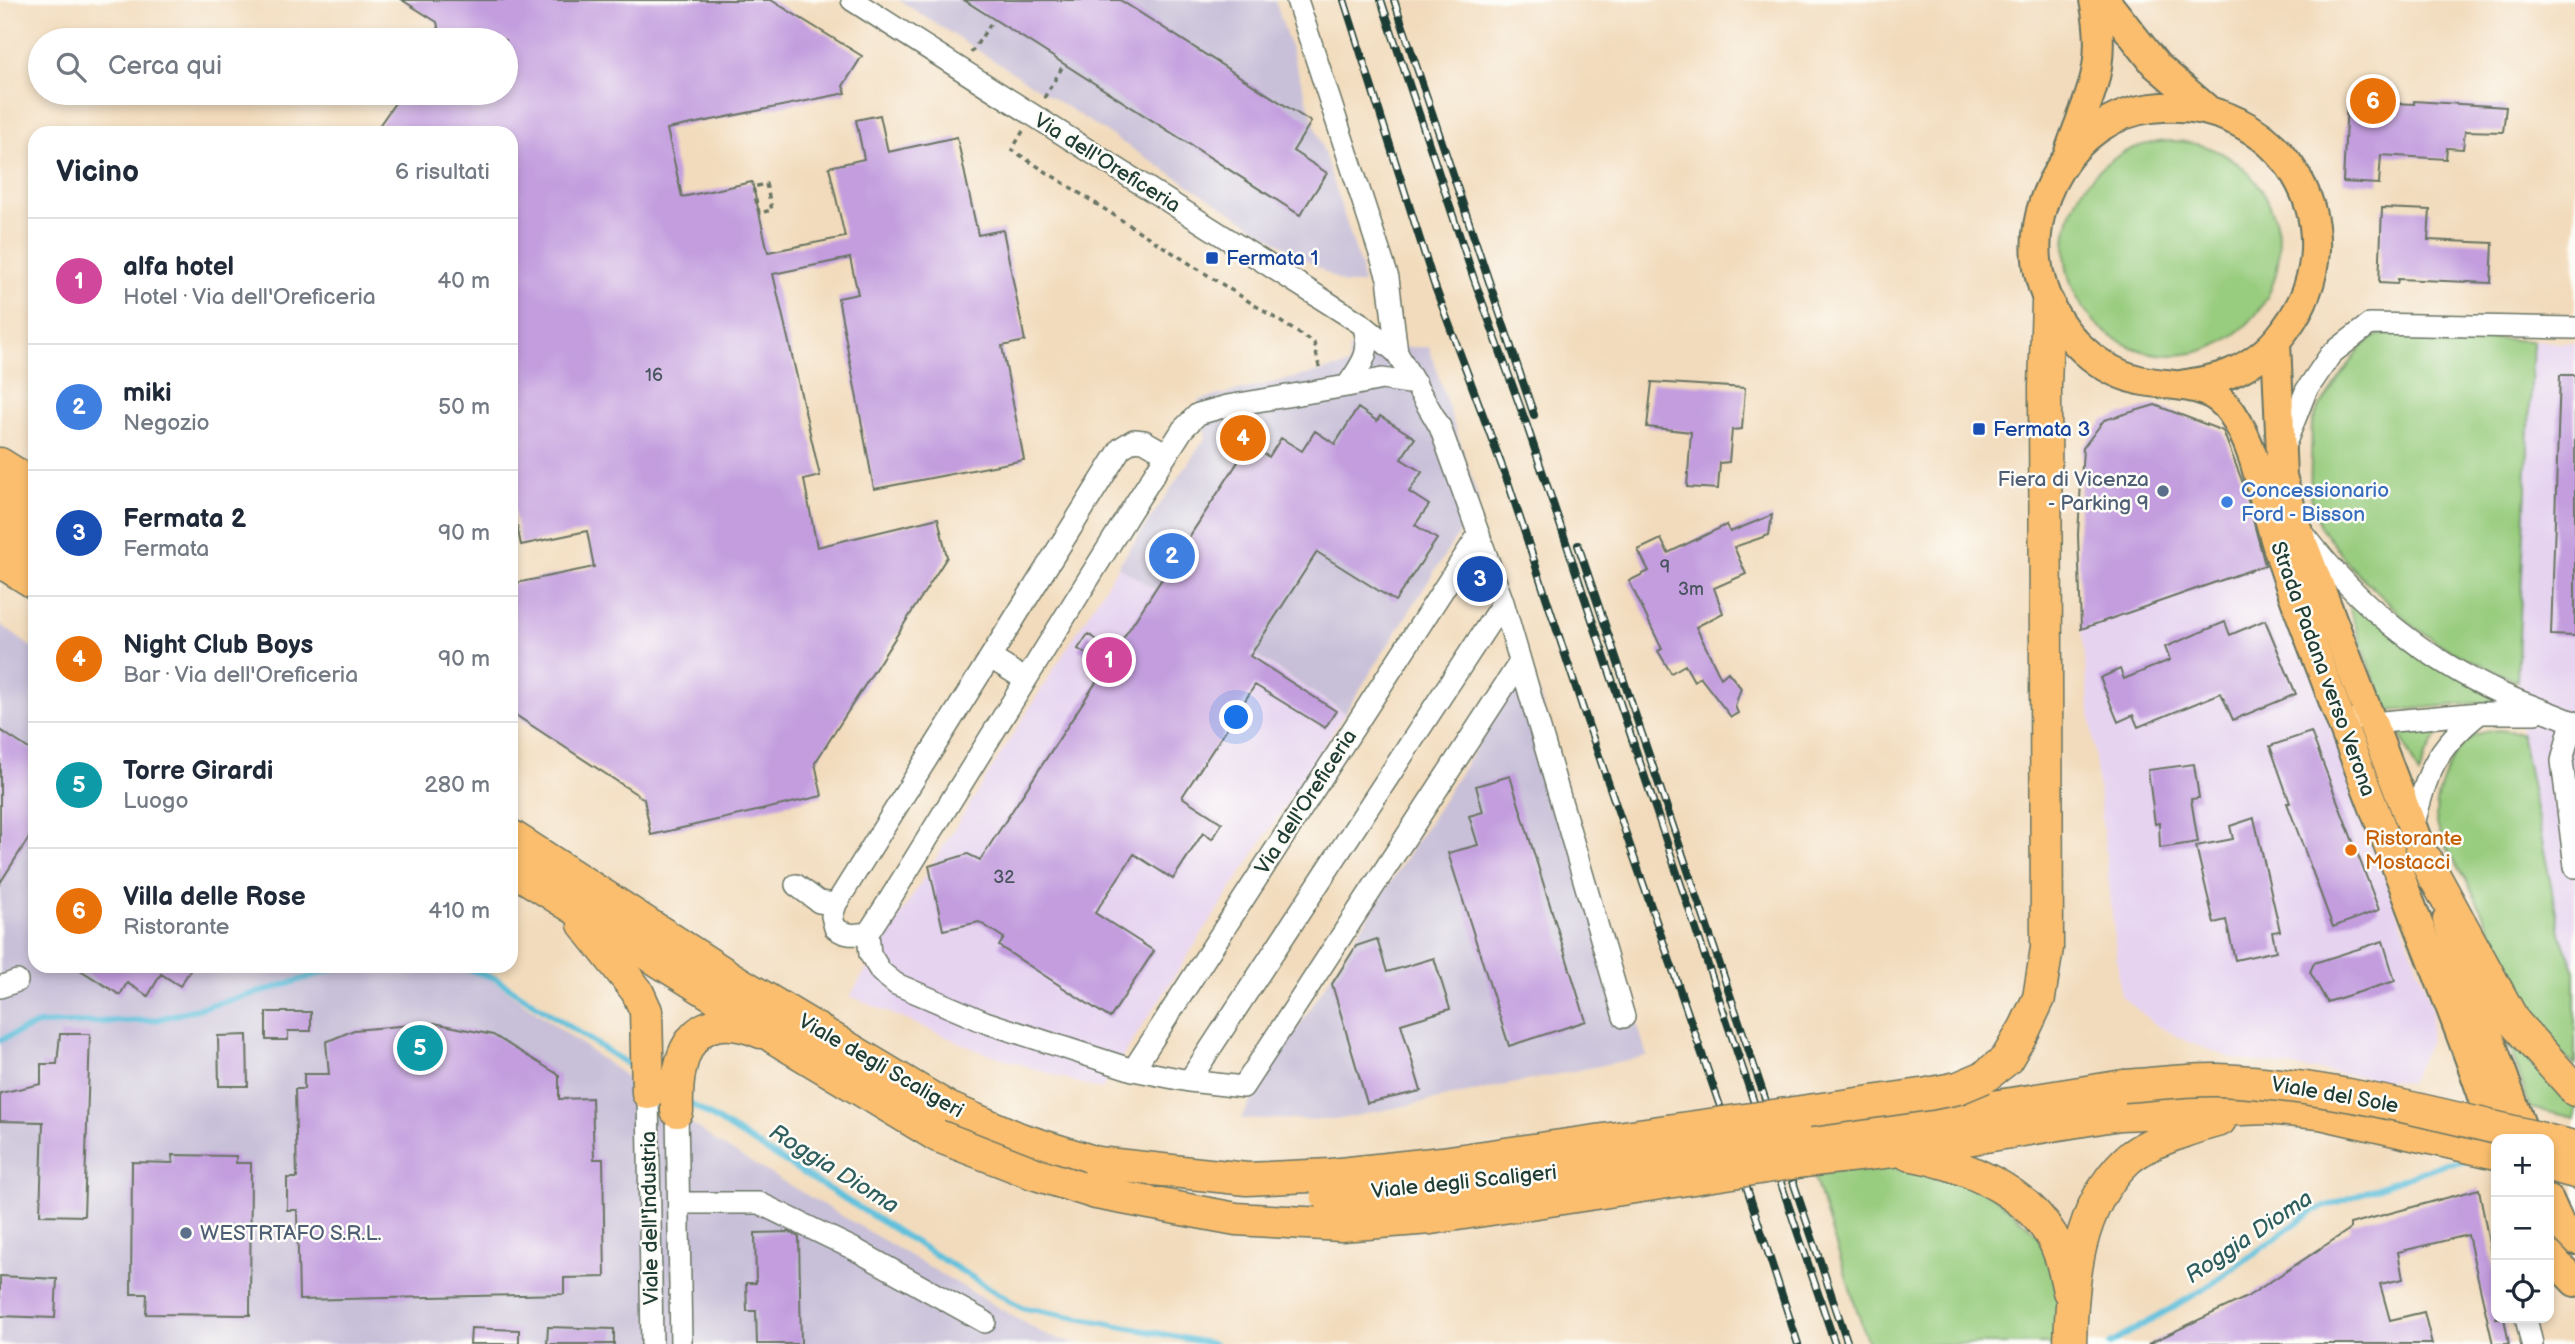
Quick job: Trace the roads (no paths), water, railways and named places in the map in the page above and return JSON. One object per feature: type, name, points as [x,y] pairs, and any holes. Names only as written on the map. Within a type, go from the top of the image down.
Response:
[{"type":"highway","points":[[1097,1163],[1247,1178],[1331,1175],[1442,1163],[1915,1096],[1958,1088],[1984,1077],[2006,1060],[2039,998],[2047,948],[2045,386],[2048,303]]},
{"type":"highway","points":[[0,464],[28,482]]},
{"type":"highway","points":[[0,499],[28,517]]},
{"type":"highway","points":[[0,528],[28,546]]},
{"type":"highway","points":[[0,561],[28,579]]},
{"type":"highway","name":"Viale degli Scaligeri","points":[[518,847],[731,978],[943,1122],[1020,1139],[1149,1178],[1238,1191],[1329,1195],[1426,1191],[1798,1138],[2122,1100]]},
{"type":"highway","name":"Viale degli Scaligeri","points":[[518,850],[569,906],[733,1007],[775,1038],[943,1122],[1033,1173],[1096,1193],[1237,1219],[1341,1225],[1432,1218],[1804,1161],[1893,1151],[2122,1100]]},
{"type":"highway","points":[[2425,859],[2514,1022],[2575,1090]]},
{"type":"highway","points":[[569,906],[637,991],[646,1011],[647,1061],[667,1096]]},
{"type":"highway","points":[[667,1096],[684,1054],[698,1031],[713,1024],[744,1025],[775,1038]]},
{"type":"highway","name":"Viale del Sole","points":[[2122,1100],[2216,1080],[2275,1083],[2343,1094],[2521,1134]]},
{"type":"highway","name":"Viale del Sole","points":[[2122,1100],[2320,1113],[2491,1142]]},
{"type":"highway","points":[[2070,1344],[2071,1299],[2080,1246],[2088,1215],[2106,1185],[2128,1159],[2151,1146],[2201,1125],[2266,1108]]},
{"type":"highway","points":[[2554,1142],[2575,1147]]},
{"type":"highway","points":[[1893,1151],[1928,1157],[1959,1168],[2006,1190],[2030,1208],[2052,1236],[2071,1299]]},
{"type":"highway","points":[[2554,1166],[2575,1172]]},
{"type":"main road","points":[[2067,157],[2091,96],[2099,64],[2100,39],[2094,0]]},
{"type":"main road","points":[[2105,0],[2156,65],[2207,109]]},
{"type":"main road","name":"Strada Padana verso Verona","points":[[2181,385],[2208,381],[2233,372],[2256,359],[2276,342],[2294,318],[2307,292],[2314,263],[2315,233],[2309,205],[2298,178],[2281,153],[2260,133],[2235,118],[2207,109],[2176,105],[2145,108],[2126,115],[2090,135],[2067,157],[2053,178],[2037,227],[2036,253],[2040,278],[2048,303],[2060,324],[2094,359],[2138,380],[2206,389],[2228,407],[2242,429],[2252,453],[2280,558],[2449,1004],[2494,1134]]},
{"type":"main road","name":"Strada Padana verso Verona","points":[[2276,342],[2280,459],[2295,523],[2425,859],[2524,1134]]},
{"type":"main road","points":[[2554,1211],[2561,1226],[2575,1240]]},
{"type":"main road","points":[[2554,1260],[2575,1282]]},
{"type":"street","name":"Via dell'Oreficeria","points":[[852,0],[1363,325],[1396,353],[1440,427],[1503,602],[1624,1017]]},
{"type":"street","points":[[1297,0],[1388,278],[1396,353]]},
{"type":"street","points":[[2280,459],[2306,391],[2331,354],[2370,324],[2575,328]]},
{"type":"street","points":[[1348,386],[1367,353],[1368,340],[1363,325]]},
{"type":"street","points":[[1416,384],[1382,379],[1227,406],[1198,414],[1183,429],[868,933],[870,954],[881,972],[896,984],[985,1022],[1133,1069],[1189,1081],[1243,1087],[1520,662]]},
{"type":"street","points":[[868,933],[850,935],[835,928],[832,916],[836,904],[1121,448],[1134,439],[1144,441],[1167,454]]},
{"type":"street","points":[[2295,523],[2332,570],[2415,644],[2444,664],[2501,694],[2567,719]]},
{"type":"street","name":"Via dell'Oreficeria","points":[[1133,1069],[1479,534]]},
{"type":"street","points":[[1189,1081],[1503,602]]},
{"type":"street","points":[[991,659],[1026,680]]},
{"type":"street","points":[[2334,703],[2372,723],[2480,713],[2567,719]]},
{"type":"street","points":[[2413,828],[2425,781],[2440,751],[2457,731],[2480,713]]},
{"type":"street","points":[[2567,719],[2562,761],[2571,805],[2575,867]]},
{"type":"street","points":[[796,885],[819,902],[836,904]]},
{"type":"street","name":"Viale dell'Industria","points":[[667,1096],[679,1203],[681,1344]]},
{"type":"street","name":"Viale dell'Industria","points":[[652,1344],[667,1096]]},
{"type":"street","points":[[679,1203],[759,1203],[856,1250],[985,1322]]},
{"type":"street","points":[[2527,1323],[2532,1344]]},
{"type":"waterway","name":"Roggia Dioma","points":[[0,1040],[38,1024],[155,1020],[321,973]]},
{"type":"waterway","name":"Roggia Dioma","points":[[479,973],[495,978],[638,1071]]},
{"type":"waterway","name":"Roggia Dioma","points":[[686,1101],[1020,1307],[1214,1344]]},
{"type":"waterway","name":"Roggia Dioma","points":[[2110,1344],[2206,1288],[2313,1211],[2446,1163],[2470,1161]]},
{"type":"railway","points":[[1344,0],[1434,284],[1509,485],[1798,1344]]},
{"type":"railway","points":[[1381,0],[1835,1344]]},
{"type":"railway","points":[[1394,0],[1534,415]]},
{"type":"railway","points":[[1578,545],[1848,1344]]},
{"type":"place","name":"Villa delle Rose","points":[[2373,101]]},
{"type":"place","name":"Fermata 1","points":[[1212,258]]},
{"type":"place","name":"Fermata 3","points":[[1979,429]]},
{"type":"place","name":"Night Club Boys","points":[[1243,438]]},
{"type":"place","name":"Fiera di Vicenza - Parking 9","points":[[2163,491]]},
{"type":"place","name":"Concessionario Ford - Bisson","points":[[2227,502]]},
{"type":"place","name":"miki","points":[[1172,556]]},
{"type":"place","name":"Fermata 2","points":[[1480,579]]},
{"type":"place","name":"alfa hotel","points":[[1109,660]]},
{"type":"place","name":"Ristorante Mostacci","points":[[2351,850]]},
{"type":"place","name":"Torre Girardi","points":[[420,1048]]},
{"type":"place","name":"WESTRTAFO S.R.L.","points":[[186,1233]]}]
